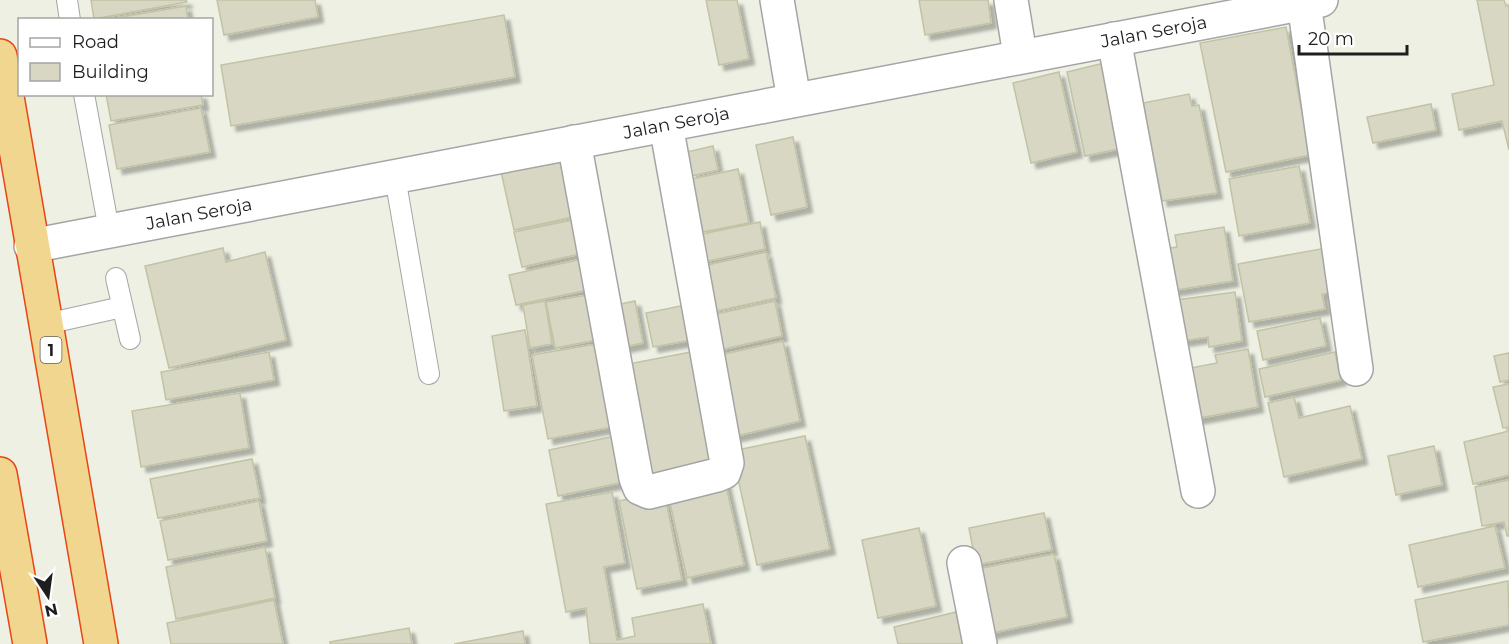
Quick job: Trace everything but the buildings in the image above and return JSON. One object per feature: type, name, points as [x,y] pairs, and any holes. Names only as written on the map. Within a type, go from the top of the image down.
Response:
[{"type":"highway","name":"1","points":[[0,56],[13,93],[31,246],[101,644]]},
{"type":"highway","points":[[0,474],[6,545],[30,644]]},
{"type":"street","points":[[777,0],[794,100]]},
{"type":"street","points":[[1011,0],[1020,55]]},
{"type":"street","points":[[1312,2],[1356,369]]},
{"type":"street","name":"Jalan Seroja","points":[[31,246],[1020,55],[1312,2]]},
{"type":"street","points":[[1114,39],[1198,491]]},
{"type":"street","points":[[574,142],[636,478],[640,488],[648,492],[717,476],[724,472],[727,463],[666,125]]},
{"type":"street","points":[[964,563],[980,644]]},
{"type":"lane","points":[[67,0],[70,18]]},
{"type":"lane","points":[[84,96],[109,230]]},
{"type":"lane","points":[[395,177],[429,374]]},
{"type":"lane","points":[[116,278],[130,339]]},
{"type":"lane","points":[[46,324],[122,307]]}]
